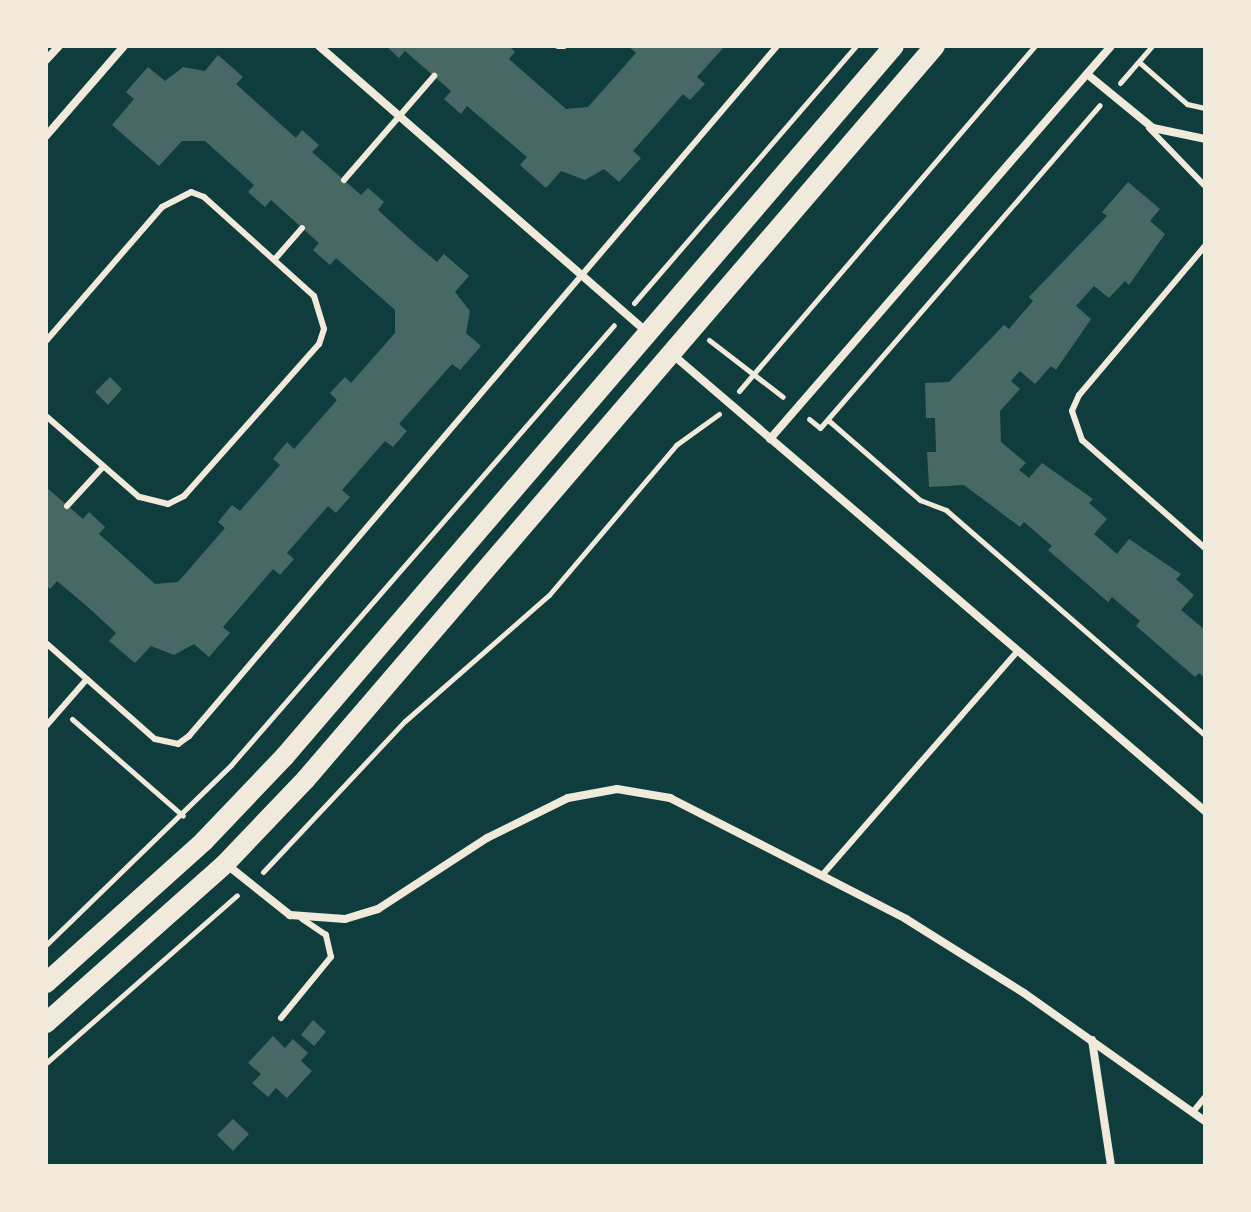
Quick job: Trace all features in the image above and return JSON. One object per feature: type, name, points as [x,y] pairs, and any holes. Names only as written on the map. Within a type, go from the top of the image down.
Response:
[{"type":"main road","points":[[46,983],[204,841],[285,756],[894,46]]},
{"type":"main road","points":[[46,1023],[225,864],[306,779],[935,46]]},
{"type":"main road","points":[[649,334],[672,354]]},
{"type":"main road","points":[[204,841],[225,864]]},
{"type":"street","points":[[46,60],[59,46]]},
{"type":"street","points":[[46,136],[124,46]]},
{"type":"street","points":[[319,46],[649,334]]},
{"type":"street","points":[[770,439],[1111,46]]},
{"type":"street","points":[[1087,74],[1140,119],[1166,134],[1205,139]]},
{"type":"street","points":[[672,354],[1205,811]]},
{"type":"street","points":[[225,864],[249,885],[302,919],[345,919],[378,909],[532,813],[568,798],[617,789],[670,798],[824,873],[957,951],[1092,1040],[1205,1121]]},
{"type":"street","points":[[1092,1040],[1111,1166]]},
{"type":"lane","points":[[46,643],[155,739],[178,744],[189,736],[777,46]]},
{"type":"lane","points":[[344,180],[434,76]]},
{"type":"lane","points":[[1140,119],[1205,186]]},
{"type":"lane","points":[[46,341],[176,196],[191,192],[204,197],[275,259],[322,311],[319,344],[184,496],[168,504],[151,504],[103,467],[46,416]]},
{"type":"lane","points":[[275,259],[302,228]]},
{"type":"lane","points":[[1205,246],[1079,395],[1072,411],[1082,440],[1205,548]]},
{"type":"lane","points":[[67,506],[103,467]]},
{"type":"lane","points":[[824,873],[1017,652]]},
{"type":"lane","points":[[46,726],[87,679]]},
{"type":"lane","points":[[281,1018],[331,957],[326,935],[302,919]]},
{"type":"lane","points":[[1193,1112],[1205,1097]]},
{"type":"path","points":[[46,945],[183,816],[856,46]]},
{"type":"path","points":[[46,1063],[249,885],[405,721],[549,595],[676,445],[706,429],[729,404],[1035,46]]},
{"type":"path","points":[[754,373],[820,428],[1152,46]]},
{"type":"path","points":[[1139,62],[1187,104],[1205,108]]},
{"type":"path","points":[[828,420],[920,500],[946,510],[1205,735]]},
{"type":"path","points":[[60,709],[183,816]]},
{"type":"building","points":[[386,46],[509,46],[515,52],[509,59],[566,109],[588,107],[636,53],[628,46],[725,46],[697,77],[705,84],[690,100],[683,94],[633,151],[641,158],[619,182],[604,169],[585,180],[561,171],[546,188],[520,165],[527,157],[467,106],[461,114],[444,99],[451,91],[405,51],[399,58]]},
{"type":"building","points":[[218,55],[243,77],[236,84],[296,138],[302,130],[319,145],[312,152],[361,195],[368,188],[384,202],[378,210],[411,240],[437,262],[444,254],[469,276],[455,292],[470,311],[466,333],[481,346],[460,370],[452,364],[399,424],[407,431],[393,447],[385,441],[342,490],[350,497],[336,513],[328,506],[287,553],[294,559],[280,575],[273,569],[223,627],[230,633],[209,657],[194,644],[174,655],[151,646],[135,663],[109,641],[116,633],[89,608],[57,581],[50,589],[46,585],[46,487],[83,519],[89,512],[105,527],[99,534],[155,584],[178,582],[225,528],[218,522],[232,505],[240,511],[280,465],[273,459],[287,442],[294,449],[337,400],[330,393],[345,377],[351,383],[395,333],[395,310],[336,258],[330,265],[313,250],[319,243],[271,200],[265,207],[248,192],[254,185],[205,141],[182,141],[159,166],[112,125],[134,99],[126,92],[148,67],[165,81],[183,67],[205,71]]},
{"type":"building","points":[[1128,182],[1160,209],[1150,221],[1165,234],[1129,285],[1125,281],[1109,298],[1094,286],[1076,306],[1091,319],[1056,370],[1051,366],[1035,384],[1020,371],[1011,381],[1020,389],[1000,411],[1001,442],[1026,463],[1019,470],[1029,478],[1042,463],[1093,499],[1089,503],[1107,519],[1094,534],[1117,554],[1129,539],[1181,574],[1176,579],[1194,595],[1181,610],[1205,630],[1205,678],[1199,673],[1195,677],[1136,626],[1140,621],[1112,597],[1108,602],[1048,550],[1052,546],[1024,522],[1020,527],[964,485],[929,487],[927,452],[936,452],[935,418],[926,418],[925,383],[949,382],[1004,325],[1009,329],[1033,301],[1029,297],[1107,216],[1102,212]]},
{"type":"building","points":[[110,377],[122,389],[108,405],[95,392]]},
{"type":"building","points":[[313,1020],[326,1032],[314,1046],[301,1035]]},
{"type":"building","points":[[273,1036],[285,1048],[293,1039],[308,1053],[301,1061],[312,1071],[287,1098],[276,1088],[268,1097],[252,1083],[261,1074],[248,1063]]},
{"type":"building","points":[[233,1119],[249,1134],[233,1151],[217,1135]]}]
